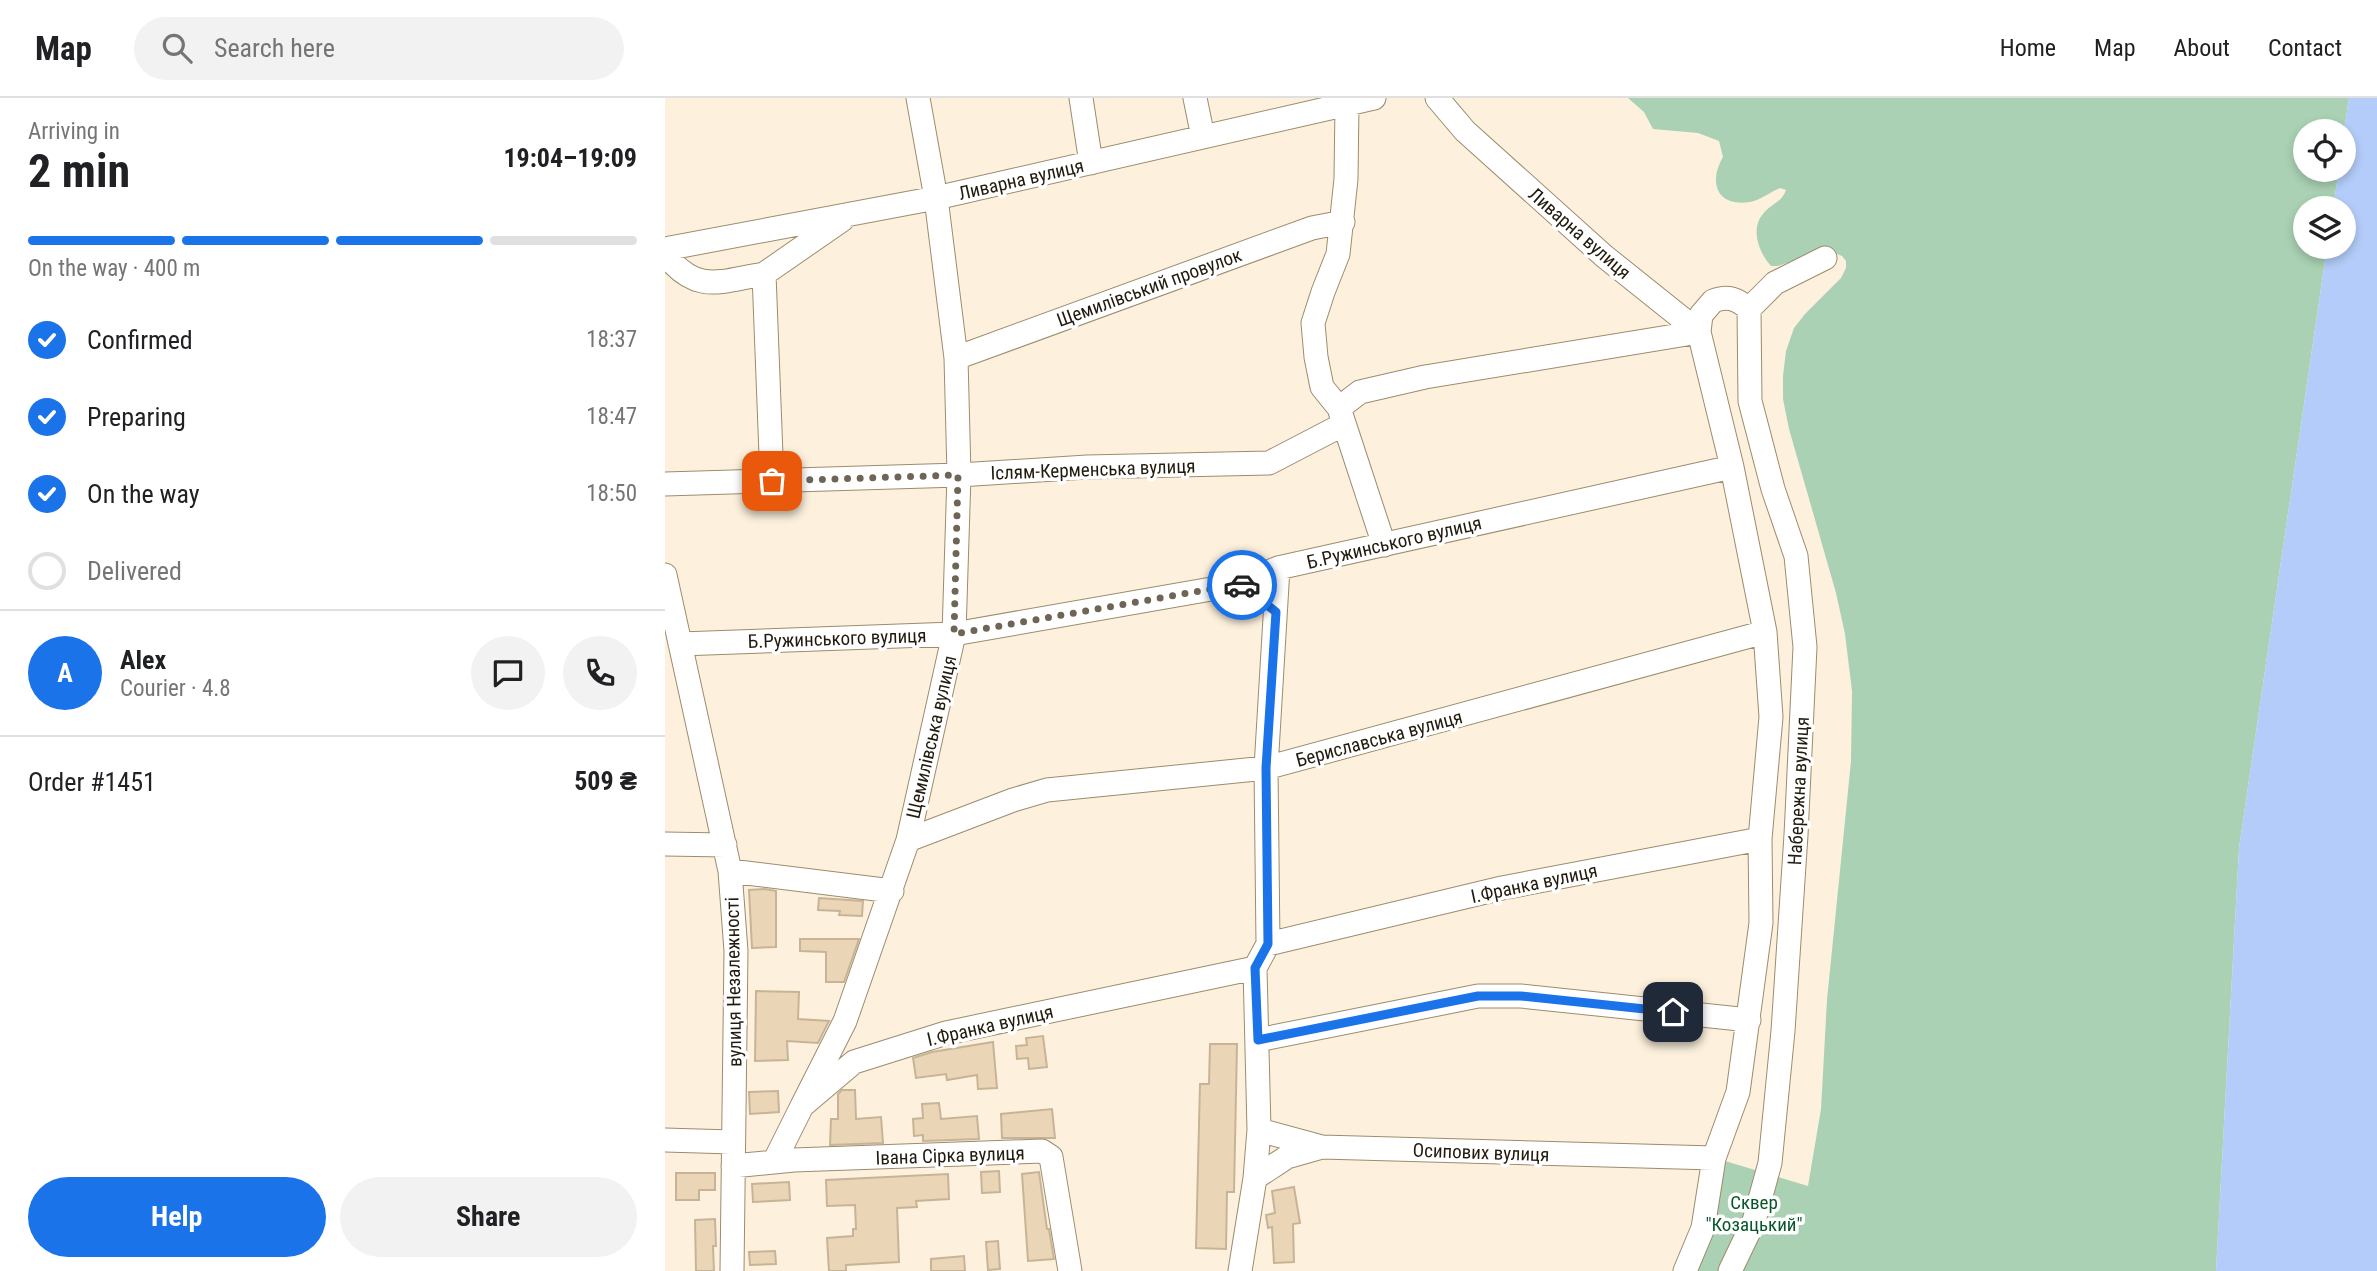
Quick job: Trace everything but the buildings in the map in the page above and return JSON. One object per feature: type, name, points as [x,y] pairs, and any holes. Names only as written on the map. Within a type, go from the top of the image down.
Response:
[{"type":"street","name":"Щемилівська вулиця","points":[[802,1106],[845,1021],[892,891],[908,840],[954,634],[958,475],[956,358],[936,198],[918,98]]},
{"type":"street","points":[[1081,98],[1091,163]]},
{"type":"street","points":[[1195,98],[1203,138]]},
{"type":"street","name":"Ливарна вулиця","points":[[665,252],[936,198],[1374,98]]},
{"type":"street","name":"Ливарна вулиця","points":[[1437,98],[1465,131],[1604,256],[1699,332]]},
{"type":"street","points":[[1347,104],[1343,222],[1339,254],[1313,323],[1322,387],[1342,416],[1384,545]]},
{"type":"street","points":[[665,252],[677,269],[696,281],[708,283],[764,274],[850,214]]},
{"type":"street","name":"Щемилівський провулок","points":[[956,358],[1312,228],[1343,222]]},
{"type":"street","points":[[1685,1271],[1703,1228],[1714,1158],[1738,1092],[1762,923],[1760,839],[1771,718],[1765,632],[1732,467],[1699,332],[1701,315],[1713,301],[1732,298],[1749,309],[1775,283],[1825,258]]},
{"type":"street","points":[[764,274],[772,481]]},
{"type":"street","name":"Набережна вулиця","points":[[1730,1271],[1754,1221],[1770,1163],[1784,1018],[1805,647],[1796,556],[1773,489],[1750,401],[1749,309]]},
{"type":"street","name":"Іслям-Керменська вулиця","points":[[665,484],[958,475],[1087,467],[1269,463],[1342,416],[1360,392],[1425,377],[1699,332]]},
{"type":"street","name":"Б.Ружинського вулиця","points":[[680,644],[954,634],[1240,584],[1278,568],[1732,467]]},
{"type":"street","points":[[1240,1271],[1255,1178],[1259,1130],[1255,968],[1268,944],[1266,768],[1278,568]]},
{"type":"street","name":"вулиця Незалежності","points":[[665,575],[730,871],[736,951],[732,1271]]},
{"type":"street","points":[[1240,584],[1276,612]]},
{"type":"street","name":"Бериславська вулиця","points":[[908,840],[1047,790],[1266,768],[1765,632]]},
{"type":"street","name":"І.Франка вулиця","points":[[1268,944],[1502,888],[1760,839]]},
{"type":"street","points":[[665,844],[725,845]]},
{"type":"street","points":[[730,871],[892,891]]},
{"type":"street","name":"І.Франка вулиця","points":[[773,1162],[802,1106],[854,1062],[946,1033],[1255,968]]},
{"type":"street","points":[[1258,1040],[1478,996],[1521,996],[1749,1020]]},
{"type":"street","points":[[1259,1130],[1322,1147]]},
{"type":"street","points":[[665,1140],[732,1142]]},
{"type":"street","name":"Осипових вулиця","points":[[1255,1178],[1287,1157],[1322,1147],[1714,1158]]},
{"type":"street","name":"Івана Сірка вулиця","points":[[733,1166],[1042,1151],[1051,1157],[1070,1271]]},
{"type":"green space","name":"Сквер \"Козацький\"","points":[[1628,98],[2349,98],[2346,119],[2293,119],[2293,182],[2337,182],[2335,196],[2293,196],[2293,259],[2325,259],[2239,848],[2216,1271],[1693,1271],[1725,1161],[1808,1186],[1821,1109],[1827,1000],[1851,761],[1852,691],[1845,634],[1836,593],[1789,429],[1783,399],[1783,376],[1786,351],[1794,328],[1841,278],[1846,261],[1832,252],[1820,252],[1771,266],[1760,248],[1757,227],[1763,214],[1786,190],[1780,188],[1750,202],[1730,201],[1723,197],[1716,184],[1723,157],[1719,141],[1698,133],[1653,129],[1644,112]]},
{"type":"water","points":[[2349,98],[2377,98],[2377,1271],[2216,1271],[2239,848],[2325,259],[2356,259],[2356,196],[2335,196],[2337,182],[2356,182],[2356,119],[2346,119]]},
{"type":"way so far","points":[[772,481],[958,475],[954,634],[1242,585]]},
{"type":"route","points":[[1242,585],[1276,612],[1266,768],[1268,944],[1255,968],[1258,1040],[1478,996],[1521,996],[1673,1012]]}]
